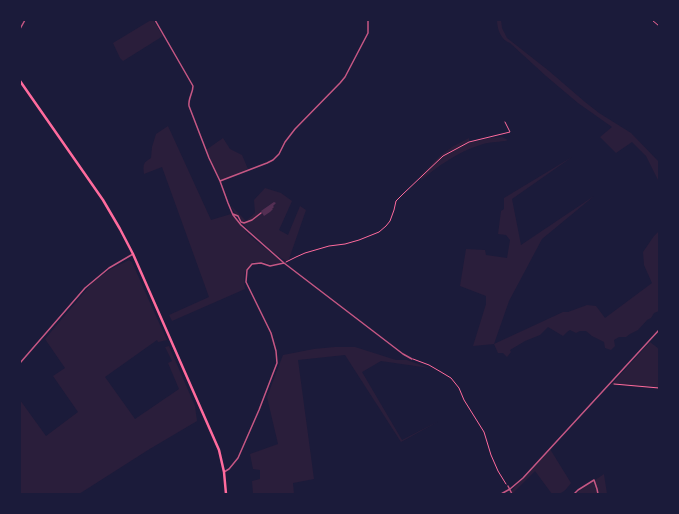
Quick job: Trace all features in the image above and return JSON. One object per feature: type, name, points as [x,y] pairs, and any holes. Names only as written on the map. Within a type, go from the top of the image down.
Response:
[{"type":"main road","points":[[20,81],[103,200],[133,254],[218,450],[224,472],[226,494]]},
{"type":"street","points":[[20,28],[25,20]]},
{"type":"street","points":[[155,20],[193,86],[189,99],[189,106],[228,203],[241,226],[284,263],[403,354],[412,359]]},
{"type":"street","points":[[220,181],[267,163],[279,154],[285,142],[295,129],[345,77],[368,33],[368,20]]},
{"type":"street","points":[[233,214],[238,216],[241,222],[244,223],[252,220],[260,214]]},
{"type":"street","points":[[20,362],[84,288],[110,268],[133,254]]},
{"type":"street","points":[[224,472],[229,469],[238,458],[277,363],[276,351],[271,333],[246,282],[247,270],[252,264],[261,263],[270,266],[284,263]]},
{"type":"street","points":[[501,494],[510,489],[523,478],[659,330]]},
{"type":"street","points":[[574,494],[594,480],[598,494]]},
{"type":"street","points":[[508,486],[512,494]]},
{"type":"path","points":[[652,20],[659,26]]},
{"type":"path","points":[[284,263],[305,253],[329,246],[345,244],[379,232],[390,221],[396,201],[438,160],[469,142],[510,132],[505,122]]},
{"type":"path","points":[[412,359],[429,365],[451,378],[460,388],[464,400],[484,432],[498,471],[508,486]]},
{"type":"path","points":[[610,384],[659,388]]},
{"type":"shaded area","points":[[153,20],[163,36],[123,61],[113,43]]},
{"type":"shaded area","points":[[497,20],[501,20],[502,28],[507,38],[599,113],[631,133],[659,162],[659,182],[646,156],[632,142],[616,153],[600,137],[612,127],[578,103],[507,42],[502,37]]},
{"type":"shaded area","points":[[168,126],[211,220],[231,214],[250,236],[282,262],[271,265],[264,262],[253,262],[247,268],[245,274],[245,289],[172,321],[169,315],[209,297],[162,167],[144,174],[144,164],[151,158],[152,147],[156,134]]},
{"type":"shaded area","points":[[502,137],[508,140],[483,144],[464,151],[421,180],[420,176],[441,155],[452,147],[469,138],[469,143]]},
{"type":"shaded area","points":[[223,138],[230,149],[242,155],[248,169],[221,182],[206,150]]},
{"type":"shaded area","points":[[572,157],[512,199],[521,245],[594,196],[542,239],[509,301],[494,344],[473,346],[486,304],[486,296],[460,286],[466,249],[485,250],[486,255],[507,258],[510,240],[506,235],[498,234],[501,211],[504,209],[504,198]]},
{"type":"shaded area","points":[[265,188],[281,193],[292,201],[279,230],[288,235],[300,206],[306,210],[288,262],[281,258],[249,230],[230,205],[246,221],[255,213],[254,200]]},
{"type":"shaded area","points":[[659,231],[659,311],[654,313],[651,318],[647,320],[638,330],[626,337],[619,337],[614,340],[615,346],[611,350],[605,348],[604,342],[586,331],[576,333],[570,330],[563,336],[548,327],[540,335],[525,341],[510,350],[511,352],[507,357],[503,353],[498,353],[494,344],[563,312],[568,312],[587,305],[596,306],[605,318],[652,283],[644,265],[643,252]]},
{"type":"shaded area","points":[[129,260],[132,262],[167,340],[158,342],[157,340],[105,377],[135,419],[179,389],[168,363],[172,361],[165,347],[169,346],[195,406],[197,421],[79,494],[20,494],[20,400],[46,436],[78,412],[53,376],[65,368],[45,339],[93,282],[111,269]]},
{"type":"shaded area","points":[[650,342],[659,349],[659,389],[611,385]]},
{"type":"shaded area","points":[[355,347],[396,360],[407,360],[429,368],[381,361],[362,372],[402,440],[439,421],[401,442],[345,355],[298,360],[314,479],[293,483],[294,494],[253,494],[252,481],[260,479],[260,470],[253,469],[250,454],[278,444],[267,397],[283,355],[314,349]]},
{"type":"shaded area","points":[[550,449],[571,483],[565,490],[561,493],[552,494],[535,471],[513,494],[506,494],[513,489]]},
{"type":"shaded area","points":[[604,474],[607,494],[576,494],[579,491]]},
{"type":"building","points":[[274,202],[276,203],[273,206],[273,209],[264,216],[261,211]]}]
